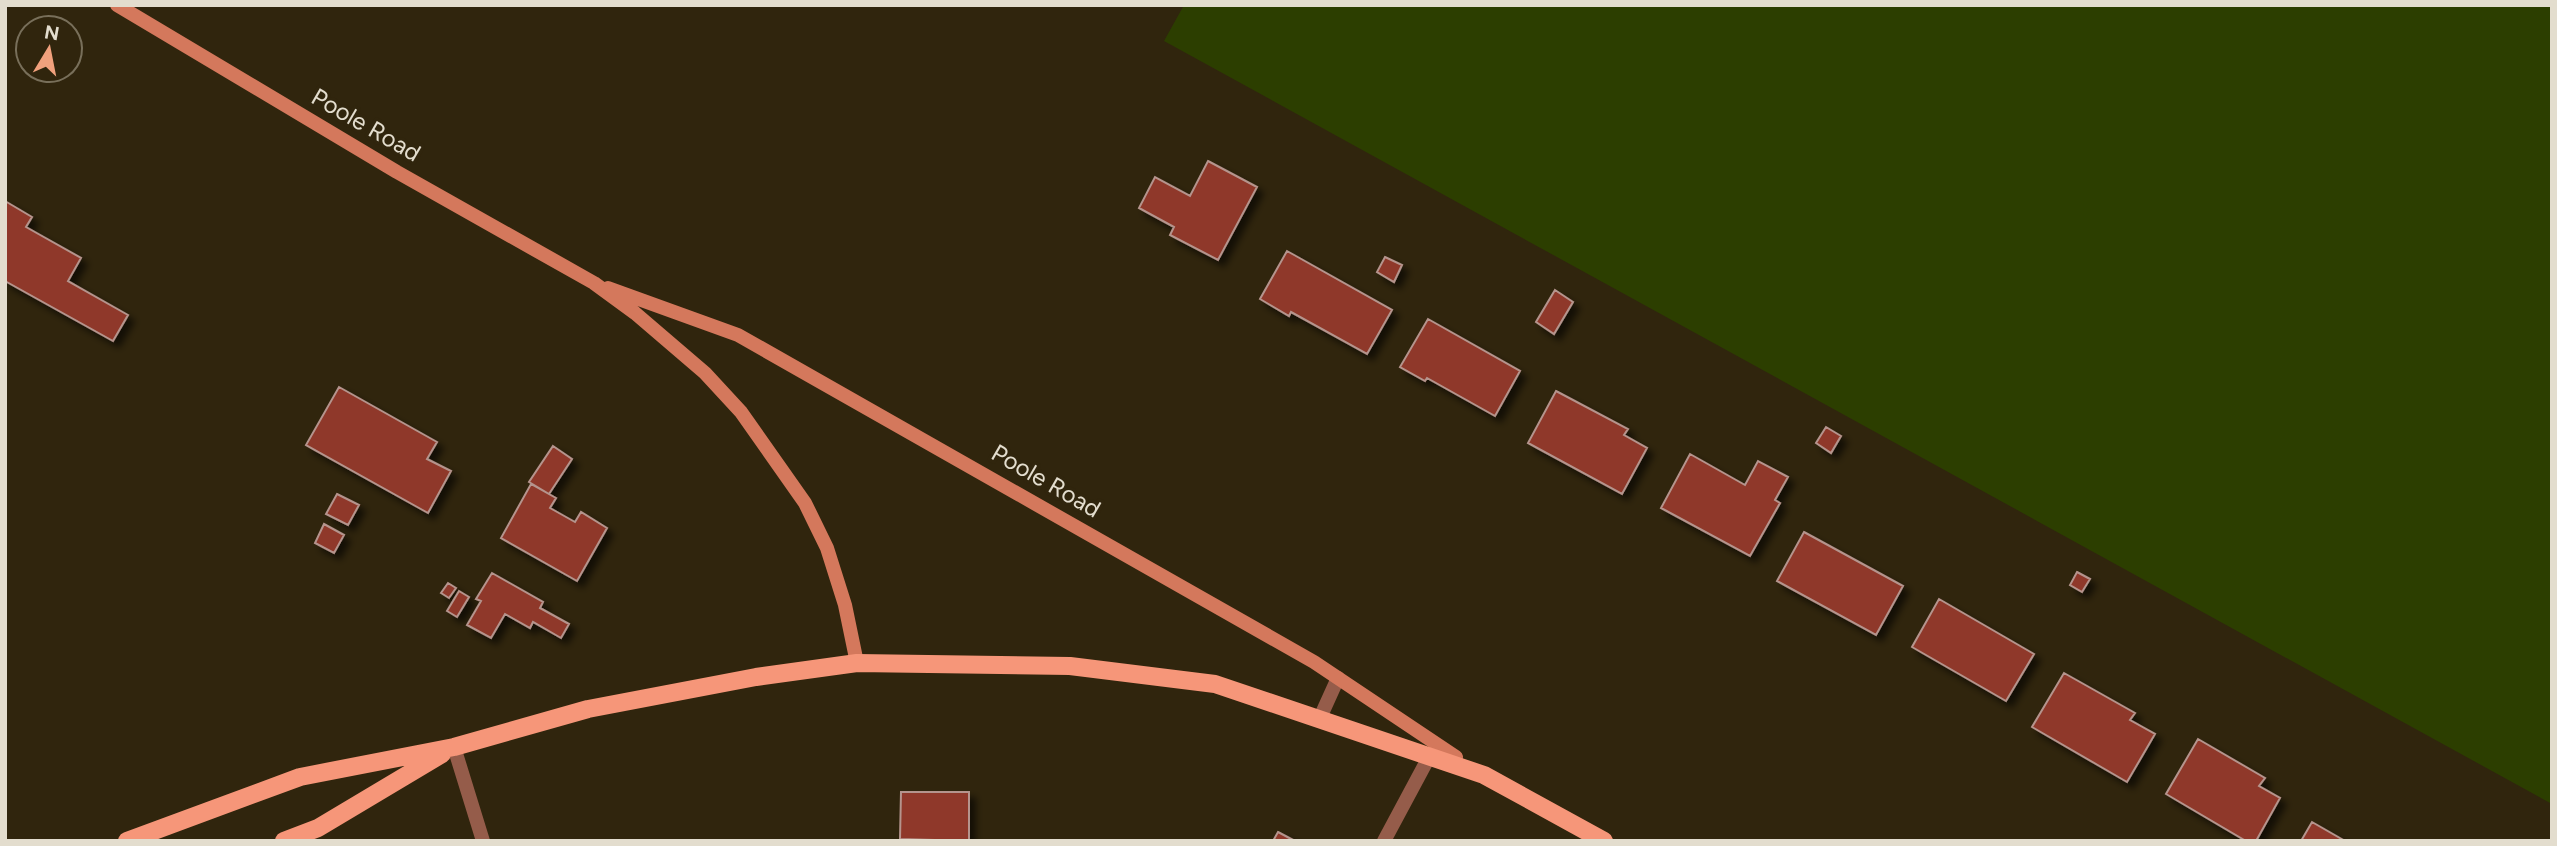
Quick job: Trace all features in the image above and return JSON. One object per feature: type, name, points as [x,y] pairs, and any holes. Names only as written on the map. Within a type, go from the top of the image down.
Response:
[{"type":"main road","name":"Poole Road","points":[[117,5],[397,172],[594,283],[635,313],[705,373],[741,412],[806,503],[827,548],[845,605],[857,663]]},
{"type":"main road","name":"Poole Road","points":[[594,283],[738,335],[1314,662],[1455,761]]},
{"type":"main road","points":[[127,841],[300,777],[454,747],[587,709],[756,677],[857,663],[1083,668],[1215,684],[1429,757],[1455,761],[1604,841]]},
{"type":"main road","points":[[284,841],[318,828],[454,747]]},
{"type":"street","points":[[1319,720],[1338,678]]},
{"type":"street","points":[[454,747],[483,841]]},
{"type":"street","points":[[1384,841],[1429,757]]},
{"type":"green space","points":[[1184,5],[2552,5],[2552,804],[1164,41]]},
{"type":"building","points":[[1208,161],[1257,187],[1218,260],[1170,235],[1174,227],[1139,208],[1155,177],[1190,196]]},
{"type":"building","points":[[5,201],[32,217],[26,227],[81,258],[68,281],[128,315],[113,341],[5,281]]},
{"type":"building","points":[[1287,251],[1392,310],[1367,354],[1291,312],[1289,316],[1260,299]]},
{"type":"building","points":[[1385,257],[1402,265],[1394,282],[1377,272]]},
{"type":"building","points":[[1555,290],[1573,302],[1554,334],[1536,322]]},
{"type":"building","points":[[1428,319],[1520,371],[1495,416],[1427,378],[1425,381],[1400,367]]},
{"type":"building","points":[[339,387],[437,442],[427,459],[451,471],[428,513],[306,445]]},
{"type":"building","points":[[1556,391],[1628,429],[1624,435],[1647,448],[1622,494],[1528,443]]},
{"type":"building","points":[[1826,427],[1841,436],[1831,453],[1816,443]]},
{"type":"building","points":[[553,446],[572,459],[549,494],[529,482]]},
{"type":"building","points":[[1690,454],[1745,485],[1758,461],[1788,477],[1775,500],[1780,503],[1750,556],[1661,508]]},
{"type":"building","points":[[531,484],[556,498],[550,508],[575,522],[581,512],[607,528],[577,581],[501,538]]},
{"type":"building","points":[[337,494],[359,505],[348,525],[326,514]]},
{"type":"building","points":[[324,524],[344,535],[334,553],[315,543]]},
{"type":"building","points":[[1804,532],[1903,586],[1876,635],[1777,581]]},
{"type":"building","points":[[2077,572],[2090,579],[2082,592],[2070,585]]},
{"type":"building","points":[[492,573],[543,602],[540,608],[569,624],[561,638],[533,622],[530,628],[505,614],[491,638],[467,625],[481,601],[476,599]]},
{"type":"building","points":[[448,583],[456,588],[449,598],[441,593]]},
{"type":"building","points":[[459,591],[469,597],[457,617],[447,611]]},
{"type":"building","points":[[1939,599],[2034,654],[2006,701],[1912,647]]},
{"type":"building","points":[[2064,673],[2135,713],[2130,720],[2155,734],[2127,782],[2032,727]]},
{"type":"building","points":[[2198,739],[2265,778],[2259,786],[2280,798],[2256,841],[2246,841],[2166,794]]},
{"type":"building","points":[[901,792],[969,792],[969,841],[900,839]]},
{"type":"building","points":[[2312,822],[2345,841],[2301,841]]},
{"type":"building","points":[[1278,832],[1295,841],[1273,841]]}]
